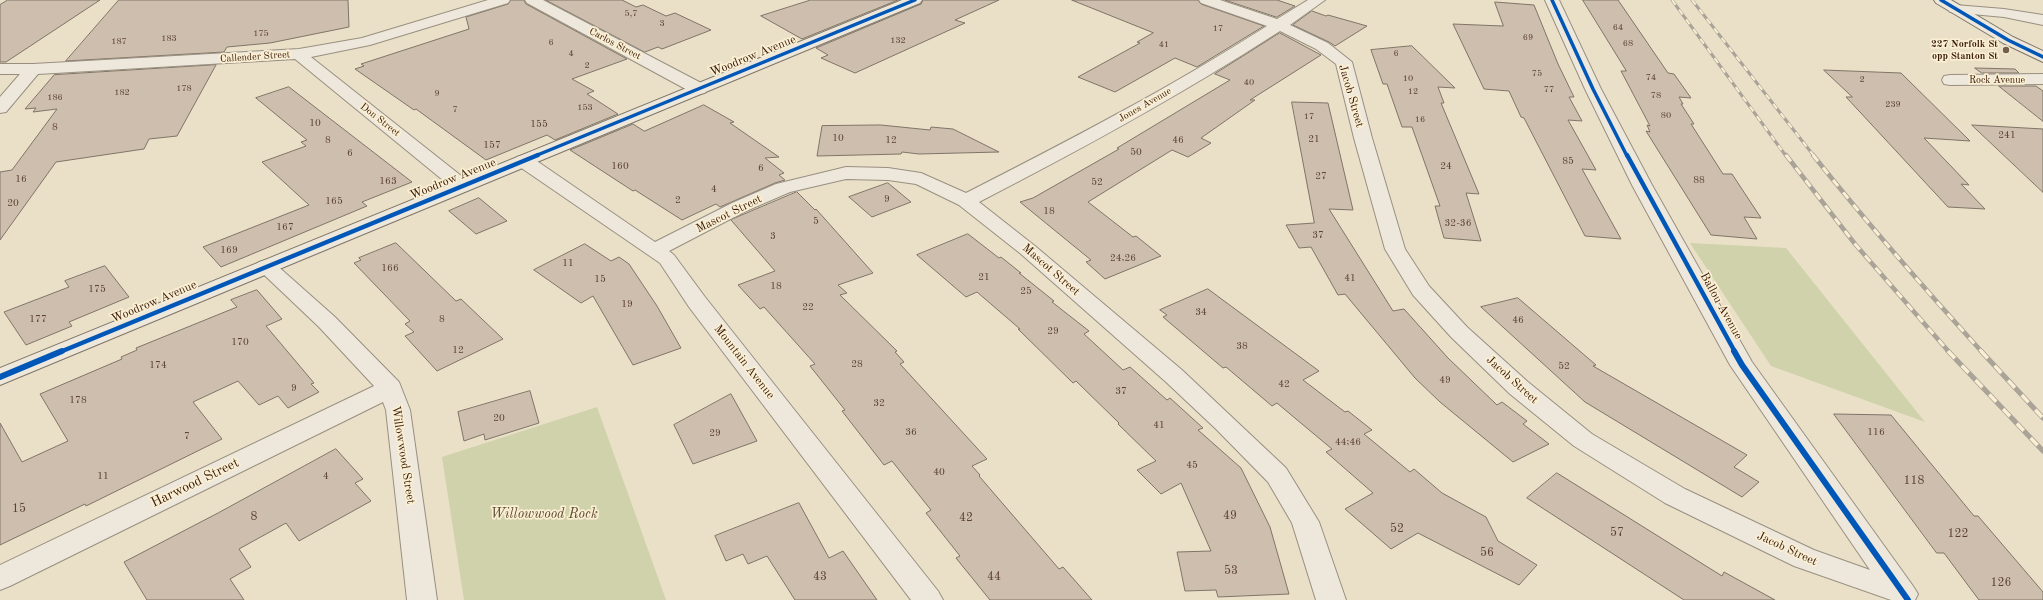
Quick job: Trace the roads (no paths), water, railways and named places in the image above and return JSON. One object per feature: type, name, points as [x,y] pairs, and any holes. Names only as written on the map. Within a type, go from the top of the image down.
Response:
[{"type":"street","name":"Callender Street","points":[[0,69],[33,69],[299,54],[364,42],[504,0]]},
{"type":"street","name":"Carlos Street","points":[[532,0],[699,89]]},
{"type":"street","name":"Woodrow Avenue","points":[[0,377],[266,266],[915,0]]},
{"type":"street","name":"Jacob Street","points":[[1206,0],[1280,25],[1322,46],[1344,62],[1365,145],[1395,249],[1420,290],[1459,332],[1519,388],[1583,440],[1675,496],[1804,558],[1904,595]]},
{"type":"street","name":"Jones Avenue","points":[[966,201],[1073,146],[1223,61],[1318,0]]},
{"type":"street","name":"Ballou Avenue","points":[[1552,0],[1593,89],[1638,179],[1742,365],[1904,595]]},
{"type":"street","points":[[1941,0],[1955,10],[2008,40],[2043,57]]},
{"type":"street","points":[[1955,10],[1990,12],[2043,20]]},
{"type":"street","name":"Don Street","points":[[299,54],[310,65],[462,186]]},
{"type":"street","points":[[0,108],[33,69]]},
{"type":"street","name":"Rock Avenue","points":[[1950,80],[2043,79]]},
{"type":"street","name":"Mountain Avenue","points":[[524,161],[656,250],[667,259],[697,302],[928,600]]},
{"type":"street","name":"Mascot Street","points":[[656,250],[739,207],[783,188],[846,173],[888,174],[921,179],[966,201],[1028,250],[1174,376],[1225,423],[1277,475],[1305,522],[1331,600]]},
{"type":"street","name":"Willowwood Street","points":[[266,266],[327,322],[390,388],[398,410],[422,600]]},
{"type":"street","name":"Harwood Street","points":[[0,578],[390,388]]},
{"type":"railway","points":[[1672,0],[1786,156]]},
{"type":"railway","points":[[1692,0],[1814,156]]},
{"type":"railway","points":[[1786,155],[1855,244],[1949,352]]},
{"type":"railway","points":[[1813,155],[1896,255],[1982,352]]},
{"type":"railway","points":[[1948,351],[2043,451]]},
{"type":"railway","points":[[1981,351],[2043,418]]},
{"type":"place","name":"227 Norfolk St opp Stanton St","points":[[2006,50]]},
{"type":"park label","name":"Willowwood Rock","points":[[544,514]]}]
